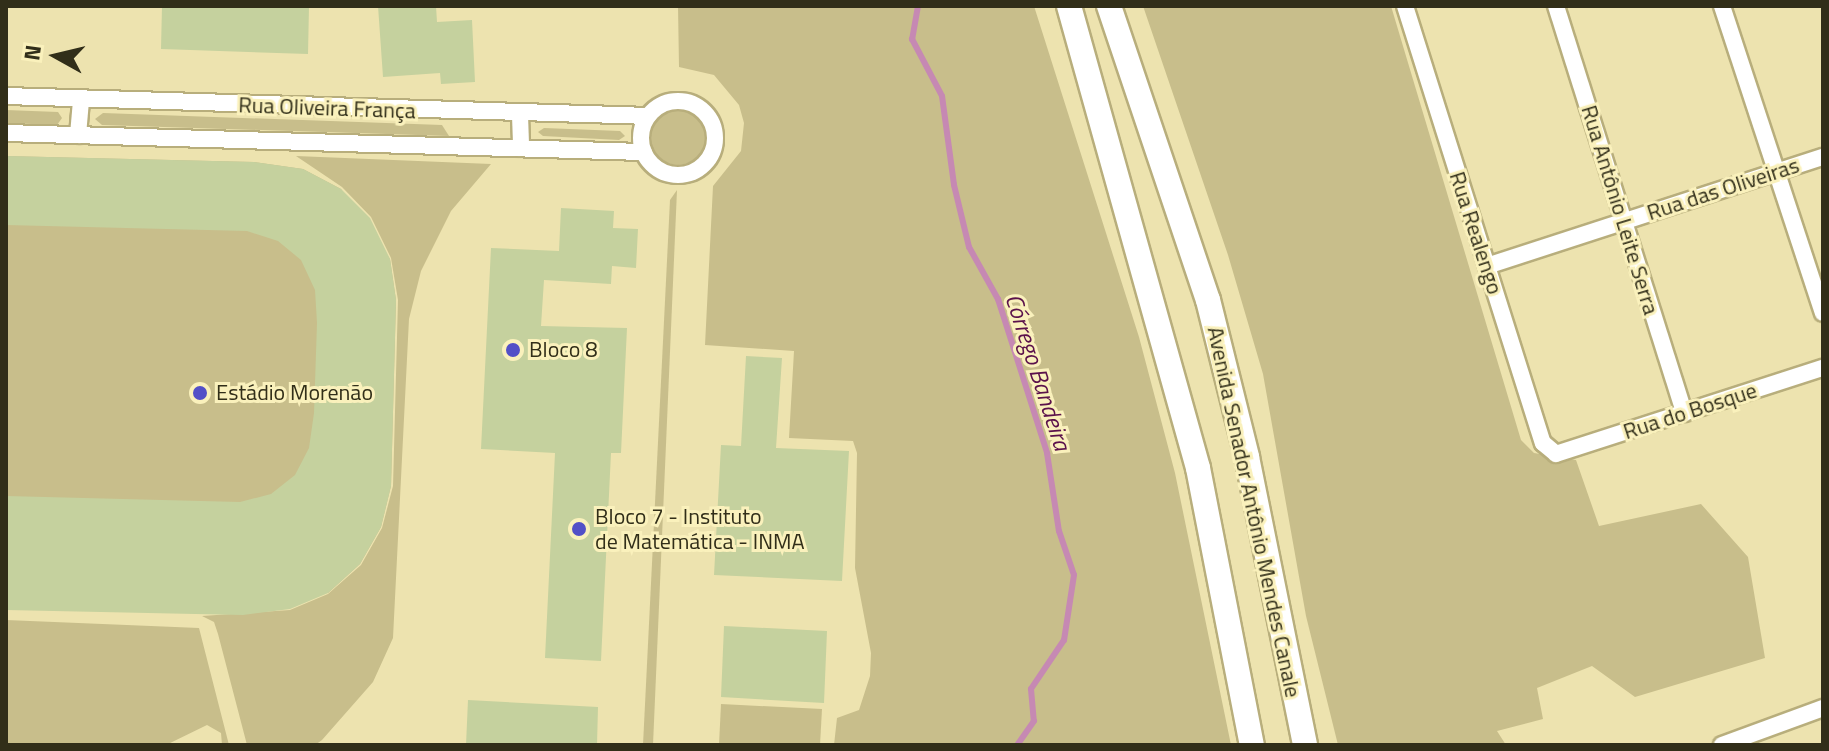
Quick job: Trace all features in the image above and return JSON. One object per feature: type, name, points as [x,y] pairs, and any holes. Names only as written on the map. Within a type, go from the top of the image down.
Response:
[{"type":"main road","name":"Avenida Senador Antônio Mendes Canale","points":[[1069,6],[1198,468],[1252,745]]},
{"type":"main road","name":"Avenida Senador Antônio Mendes Canale","points":[[1109,6],[1215,324],[1305,745]]},
{"type":"street","name":"Rua Realengo","points":[[1405,6],[1543,443],[1556,454]]},
{"type":"street","name":"Rua Antônio Leite Serra","points":[[1556,6],[1684,413]]},
{"type":"street","points":[[1722,6],[1823,313]]},
{"type":"street","name":"Rua Oliveira França","points":[[6,96],[520,115],[648,116]]},
{"type":"street","points":[[78,135],[81,99]]},
{"type":"street","points":[[689,102],[708,116],[715,139],[708,161],[688,174],[665,173],[644,152],[641,137],[648,116],[666,103],[689,102]]},
{"type":"street","points":[[520,115],[521,148]]},
{"type":"street","name":"Rua Oliveira França","points":[[6,133],[644,152]]},
{"type":"street","name":"Rua das Oliveiras","points":[[1487,266],[1823,157]]},
{"type":"street","name":"Rua do Bosque","points":[[1556,454],[1823,368]]},
{"type":"street","points":[[1722,745],[1823,708]]},
{"type":"shaded area","points":[[678,6],[1034,6],[1139,337],[1175,473],[1231,745],[834,745],[837,718],[859,710],[870,676],[871,653],[855,568],[857,453],[853,441],[789,438],[794,351],[705,345],[713,186],[741,151],[744,123],[739,105],[714,75],[679,67]]},
{"type":"shaded area","points":[[1143,6],[1391,6],[1521,440],[1534,453],[1576,460],[1599,526],[1701,504],[1748,557],[1765,658],[1635,697],[1592,666],[1537,688],[1543,719],[1497,731],[1506,745],[1338,745],[1306,616],[1263,374],[1228,255]]},
{"type":"shaded area","points":[[678,109],[698,117],[706,137],[698,157],[678,165],[658,157],[650,137],[658,117]]},
{"type":"shaded area","points":[[6,110],[58,112],[62,118],[57,125],[6,123]]},
{"type":"shaded area","points":[[103,113],[442,125],[449,136],[102,125],[95,119]]},
{"type":"shaded area","points":[[544,128],[620,131],[625,136],[619,140],[543,136],[538,132]]},
{"type":"shaded area","name":"Estádio Morenão","points":[[6,156],[254,162],[303,169],[341,189],[390,259],[396,300],[391,486],[381,527],[360,564],[328,593],[6,610]]},
{"type":"shaded area","points":[[296,156],[491,164],[451,211],[421,271],[409,319],[393,638],[373,682],[322,740],[315,745],[247,745],[214,622],[202,616],[290,610],[328,594],[361,565],[382,528],[393,486],[398,300],[391,258],[371,217],[342,187]]},
{"type":"shaded area","points":[[677,190],[653,745],[643,745],[670,200]]},
{"type":"shaded area","points":[[6,620],[199,628],[229,745],[222,745],[221,733],[207,725],[166,745],[6,745]]},
{"type":"shaded area","points":[[721,704],[822,709],[820,745],[719,745]]},
{"type":"building","points":[[162,6],[309,6],[308,54],[161,49]]},
{"type":"building","points":[[378,6],[436,6],[437,22],[472,20],[475,82],[441,84],[440,73],[383,77]]},
{"type":"building","points":[[6,156],[254,162],[303,169],[341,189],[370,218],[390,259],[396,300],[391,486],[381,527],[360,564],[328,593],[290,609],[243,615],[6,610],[6,496],[240,502],[271,494],[295,475],[309,448],[314,413],[317,323],[315,290],[301,260],[278,241],[247,231],[6,225]]},
{"type":"building","points":[[561,208],[614,211],[613,228],[638,229],[636,268],[612,266],[611,284],[544,280],[541,326],[627,328],[621,453],[611,453],[601,661],[545,658],[555,453],[481,449],[491,248],[559,251]]},
{"type":"building","points":[[746,356],[782,358],[776,448],[849,451],[842,581],[714,575],[721,445],[741,446]]},
{"type":"building","points":[[724,626],[827,631],[824,703],[721,697]]},
{"type":"building","points":[[468,700],[598,707],[597,745],[466,745]]},
{"type":"waterway","name":"Córrego Bandeira","points":[[918,6],[912,39],[942,96],[954,185],[969,247],[998,299],[1047,453],[1059,531],[1074,575],[1064,640],[1031,689],[1034,721],[1017,745]]},
{"type":"place","name":"Bloco 8","points":[[513,350]]},
{"type":"place","name":"Estádio Morenão","points":[[200,393]]},
{"type":"place","name":"Bloco 7 - Instituto de Matemática - INMA","points":[[579,529]]}]
